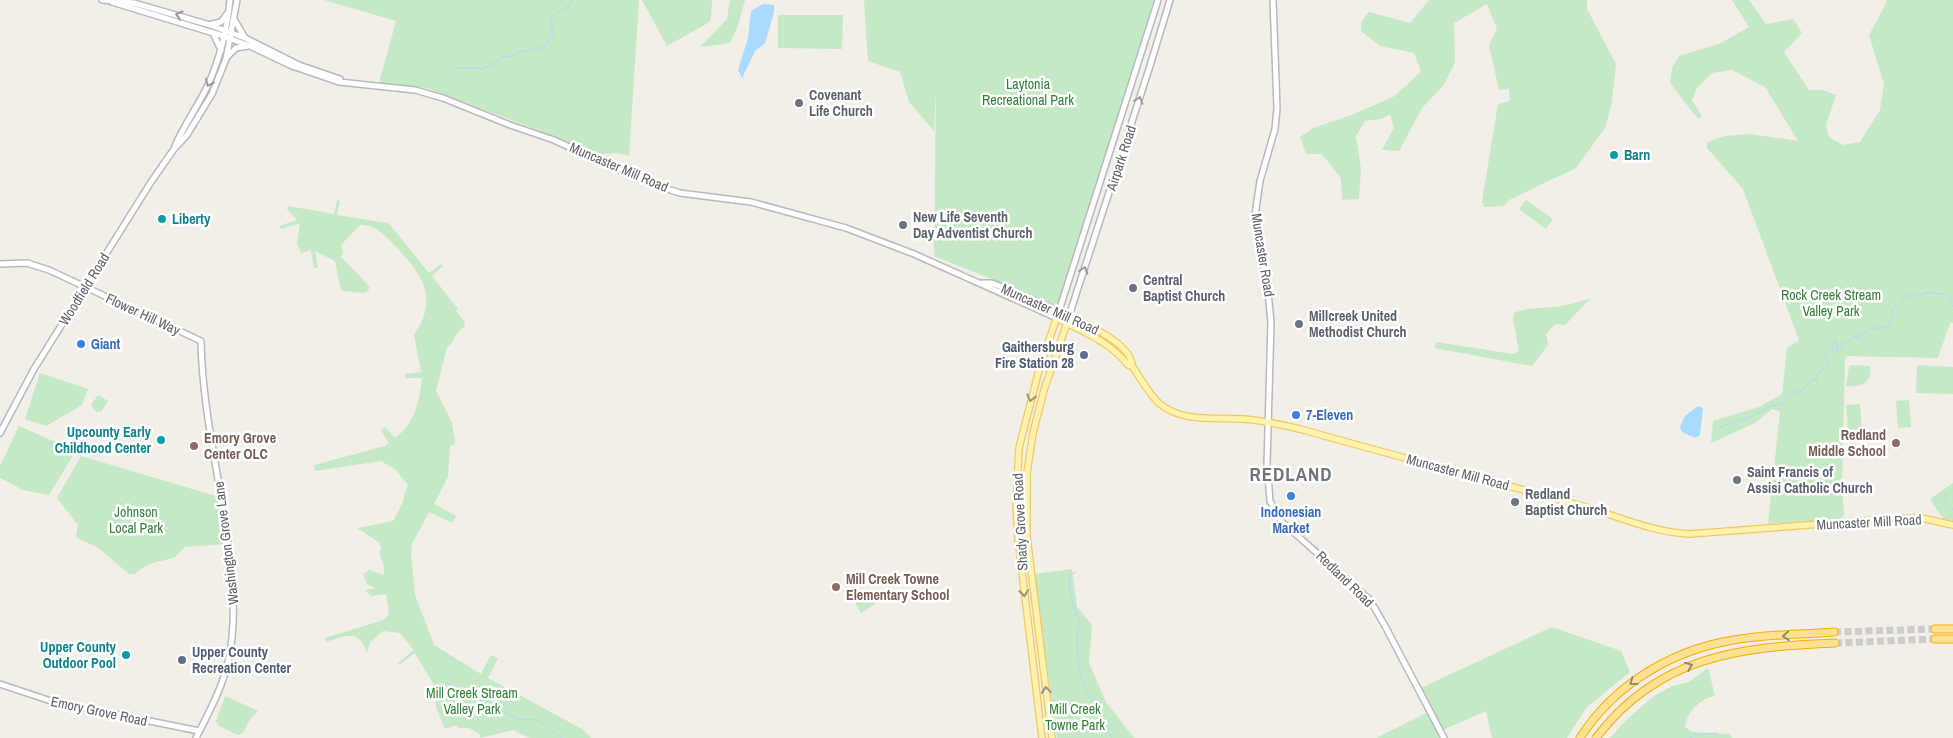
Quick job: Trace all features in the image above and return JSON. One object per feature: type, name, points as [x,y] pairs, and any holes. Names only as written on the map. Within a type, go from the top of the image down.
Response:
[{"type":"highway","points":[[1935,629],[1953,629]]},
{"type":"highway","points":[[1580,738],[1600,711],[1629,685],[1680,655],[1724,642],[1834,632]]},
{"type":"highway","points":[[1935,639],[1953,639]]},
{"type":"highway","points":[[1596,738],[1611,720],[1639,694],[1690,665],[1753,648],[1835,643]]},
{"type":"main road","points":[[102,0],[112,2]]},
{"type":"main road","name":"Woodfield Road","points":[[229,31],[230,0]]},
{"type":"main road","name":"Woodfield Road","points":[[0,433],[34,369],[151,182],[174,149],[208,86],[234,18],[237,0]]},
{"type":"main road","name":"Airpark Road","points":[[1059,311],[1158,0]]},
{"type":"main road","name":"Airpark Road","points":[[1069,316],[1150,69],[1170,0]]},
{"type":"main road","name":"Muncaster Road","points":[[1268,422],[1271,343],[1270,307],[1255,215],[1260,181],[1275,128],[1278,108],[1273,0]]},
{"type":"main road","name":"Muncaster Mill Road","points":[[112,2],[134,2],[210,24],[245,38],[299,65],[340,79],[341,81]]},
{"type":"main road","name":"Muncaster Mill Road","points":[[112,2],[250,46],[305,71],[339,82],[427,93],[510,126],[554,140],[652,184],[701,197],[734,199],[758,204],[846,228],[982,283],[988,289],[1057,318],[1103,341],[1128,365],[1132,366]]},
{"type":"main road","points":[[210,24],[221,22],[229,12]]},
{"type":"main road","points":[[234,18],[245,38]]},
{"type":"main road","points":[[213,33],[221,50]]},
{"type":"main road","name":"Woodfield Road","points":[[174,149],[182,142],[218,82],[226,59],[227,38]]},
{"type":"main road","points":[[226,59],[236,48],[250,46]]},
{"type":"main road","name":"Flower Hill Way","points":[[0,264],[12,262],[37,266],[201,341]]},
{"type":"main road","name":"Muncaster Mill Road","points":[[982,283],[992,282],[1059,311],[1095,328],[1116,342],[1130,358],[1132,366],[1159,403],[1177,414],[1201,418],[1268,422],[1594,509],[1643,527],[1673,533],[1689,534],[1922,518],[1953,525]]},
{"type":"main road","name":"Shady Grove Road","points":[[1042,738],[1018,538],[1016,505],[1017,468],[1019,448],[1032,392],[1059,311]]},
{"type":"main road","name":"Shady Grove Road","points":[[1052,738],[1027,537],[1027,482],[1033,433],[1044,390],[1069,316]]},
{"type":"main road","name":"Washington Grove Lane","points":[[196,738],[215,702],[226,670],[234,626],[230,556],[210,428],[201,341]]},
{"type":"main road","name":"Redland Road","points":[[1268,422],[1267,483],[1273,510],[1282,522],[1370,600],[1444,738]]},
{"type":"main road","name":"Emory Grove Road","points":[[0,684],[51,701],[199,731]]},
{"type":"green space","points":[[324,0],[639,0],[629,156],[616,153],[601,154],[427,88],[379,83],[396,21]]},
{"type":"green space","points":[[642,0],[712,0],[711,19],[708,23],[667,46]]},
{"type":"green space","points":[[730,0],[745,0],[737,28],[730,43],[700,47],[727,19]]},
{"type":"green space","name":"Laytonia Recreational Park","points":[[864,0],[1154,0],[1058,303],[1051,305],[1022,291],[934,256],[936,89],[934,131],[909,102],[900,72],[868,61]]},
{"type":"green space","points":[[1429,0],[1587,0],[1587,9],[1616,64],[1611,107],[1605,128],[1576,168],[1509,200],[1504,206],[1484,207],[1482,201],[1498,104],[1510,101],[1509,89],[1499,90],[1489,45],[1497,29],[1487,4],[1454,23],[1455,63],[1443,86],[1422,108],[1399,151],[1382,150],[1394,128],[1390,114],[1381,119],[1365,121],[1356,136],[1361,170],[1359,199],[1342,200],[1341,178],[1322,154],[1306,154],[1300,137],[1313,128],[1349,116],[1393,97],[1421,72],[1414,53],[1380,46],[1361,31],[1361,22],[1369,12],[1410,23]]},
{"type":"green space","name":"Rock Creek Stream Valley Park","points":[[1732,0],[1749,0],[1766,24],[1793,19],[1802,33],[1784,52],[1809,90],[1822,90],[1836,95],[1826,125],[1829,137],[1843,145],[1860,142],[1880,110],[1884,84],[1869,35],[1887,2],[1886,0],[1953,0],[1953,323],[1950,323],[1938,358],[1847,356],[1845,359],[1842,488],[1844,515],[1841,519],[1768,524],[1780,412],[1772,409],[1755,423],[1711,443],[1713,421],[1759,407],[1782,394],[1787,348],[1799,340],[1743,189],[1707,148],[1707,142],[1725,136],[1750,134],[1798,141],[1765,87],[1732,70],[1712,73],[1697,88],[1692,100],[1702,116],[1698,119],[1670,83],[1672,68],[1679,56],[1719,44],[1749,27]]},
{"type":"green space","points":[[778,15],[843,15],[842,49],[778,48]]},
{"type":"green space","name":"Mill Creek Stream Valley Park","points":[[337,200],[340,201],[337,215],[388,223],[429,273],[441,264],[443,266],[432,276],[458,309],[456,311],[465,322],[464,327],[460,329],[452,343],[447,347],[436,391],[452,423],[455,443],[450,446],[448,477],[434,504],[456,516],[452,523],[429,512],[412,544],[411,553],[415,595],[434,645],[481,674],[491,655],[498,658],[488,678],[582,729],[591,738],[529,738],[513,730],[480,738],[480,734],[469,728],[459,728],[456,725],[445,729],[436,707],[434,685],[415,653],[399,665],[398,663],[414,650],[400,633],[383,631],[370,642],[367,653],[364,645],[356,637],[345,636],[326,642],[325,638],[383,620],[389,615],[386,594],[371,596],[365,590],[375,588],[367,584],[363,574],[369,570],[384,575],[384,567],[379,551],[381,550],[380,543],[357,528],[393,521],[403,502],[408,485],[396,470],[381,461],[315,471],[314,465],[385,446],[389,443],[381,430],[385,427],[395,438],[402,433],[415,411],[420,395],[422,378],[405,378],[405,374],[421,372],[414,335],[422,322],[426,310],[424,287],[420,277],[405,256],[380,231],[366,225],[360,225],[341,245],[343,253],[341,257],[370,287],[367,292],[362,293],[341,291],[335,261],[315,251],[318,268],[314,268],[311,250],[301,253],[297,244],[300,223],[281,229],[279,226],[297,220],[287,209],[288,206],[334,214]]},
{"type":"green space","points":[[1526,200],[1553,219],[1546,229],[1519,209]]},
{"type":"green space","points":[[1591,298],[1565,325],[1555,324],[1546,334],[1548,345],[1532,366],[1435,348],[1436,342],[1513,354],[1519,351],[1513,319],[1514,313],[1528,309],[1563,306]]},
{"type":"green space","points":[[1852,365],[1870,366],[1869,377],[1865,383],[1857,386],[1846,386],[1849,367]]},
{"type":"green space","points":[[1917,365],[1953,367],[1953,394],[1916,393]]},
{"type":"green space","points":[[40,373],[88,389],[82,405],[46,426],[25,419]]},
{"type":"green space","points":[[98,395],[108,401],[101,412],[98,411],[97,413],[91,405]]},
{"type":"green space","points":[[1909,400],[1911,427],[1898,428],[1896,401]]},
{"type":"green space","points":[[1860,404],[1862,431],[1848,432],[1846,405]]},
{"type":"green space","points":[[19,426],[77,449],[49,495],[23,490],[0,478],[0,466]]},
{"type":"green space","name":"Johnson Local Park","points":[[81,456],[219,497],[227,544],[185,547],[175,557],[149,565],[135,574],[129,574],[97,547],[76,538],[78,525],[57,498]]},
{"type":"green space","points":[[1953,483],[1953,525],[1945,522],[1930,499]]},
{"type":"green space","name":"Mill Creek Towne Park","points":[[1072,569],[1077,607],[1092,625],[1089,663],[1106,702],[1134,738],[1057,738],[1034,574]]},
{"type":"green space","points":[[866,591],[875,604],[861,613],[853,599]]},
{"type":"green space","points":[[1552,627],[1621,651],[1630,672],[1586,708],[1567,738],[1492,738],[1486,711],[1438,732],[1440,738],[1376,738],[1433,710],[1421,688]]},
{"type":"green space","points":[[1708,668],[1715,696],[1699,703],[1691,711],[1685,727],[1692,732],[1730,734],[1732,738],[1610,738],[1624,722],[1654,696],[1672,686],[1689,682]]},
{"type":"green space","points":[[225,696],[258,711],[250,719],[243,733],[238,735],[219,726],[216,721]]},
{"type":"water","points":[[763,4],[774,5],[774,12],[765,43],[755,51],[742,78],[738,70],[748,38],[751,11]]},
{"type":"water","points":[[1698,406],[1703,408],[1700,435],[1695,438],[1682,432],[1680,427],[1685,416]]},
{"type":"waterway","points":[[457,68],[482,69],[502,57],[513,56],[520,51],[536,50],[547,44],[554,35],[551,24],[553,16],[569,6],[572,0]]},
{"type":"waterway","points":[[1720,427],[1751,417],[1766,408],[1784,402],[1791,394],[1804,389],[1812,379],[1816,380],[1817,373],[1827,367],[1829,362],[1825,358],[1826,354],[1833,350],[1835,339],[1838,350],[1842,347],[1843,343],[1847,343],[1854,336],[1858,337],[1871,329],[1887,327],[1892,316],[1891,310],[1901,303],[1904,298],[1912,294],[1920,295],[1929,292],[1946,295],[1951,299],[1949,304],[1953,306]]},
{"type":"waterway","points":[[1947,493],[1943,499],[1953,510]]},
{"type":"waterway","points":[[1076,572],[1070,575],[1070,587],[1071,598],[1080,620],[1077,637],[1080,672],[1086,690],[1112,738]]},
{"type":"waterway","points":[[447,683],[518,719],[538,720],[562,738]]},
{"type":"waterway","points":[[1689,738],[1696,735],[1717,733]]},
{"type":"tunnel","points":[[1834,632],[1935,629]]},
{"type":"tunnel","points":[[1835,643],[1935,639]]},
{"type":"place","name":"Covenant Life Church","points":[[799,103]]},
{"type":"place","name":"Barn","points":[[1614,155]]},
{"type":"place","name":"Liberty","points":[[162,219]]},
{"type":"place","name":"New Life Seventh Day Adventist Church","points":[[903,225]]},
{"type":"place","name":"Central Baptist Church","points":[[1133,288]]},
{"type":"place","name":"Millcreek United Methodist Church","points":[[1299,324]]},
{"type":"place","name":"Giant","points":[[81,344]]},
{"type":"place","name":"Gaithersburg Fire Station 28","points":[[1084,355]]},
{"type":"place","name":"7-Eleven","points":[[1296,415]]},
{"type":"place","name":"Upcounty Early Childhood Center","points":[[161,440]]},
{"type":"place","name":"Redland Middle School","points":[[1896,443]]},
{"type":"place","name":"Emory Grove Center OLC","points":[[194,446]]},
{"type":"place","name":"Saint Francis of Assisi Catholic Church","points":[[1737,480]]},
{"type":"place","name":"Indonesian Market","points":[[1291,496]]},
{"type":"place","name":"Redland Baptist Church","points":[[1515,502]]},
{"type":"place","name":"Mill Creek Towne Elementary School","points":[[836,587]]},
{"type":"place","name":"Upper County Outdoor Pool","points":[[126,655]]},
{"type":"place","name":"Upper County Recreation Center","points":[[182,660]]},
{"type":"district","name":"REDLAND","points":[[1291,474]]}]
